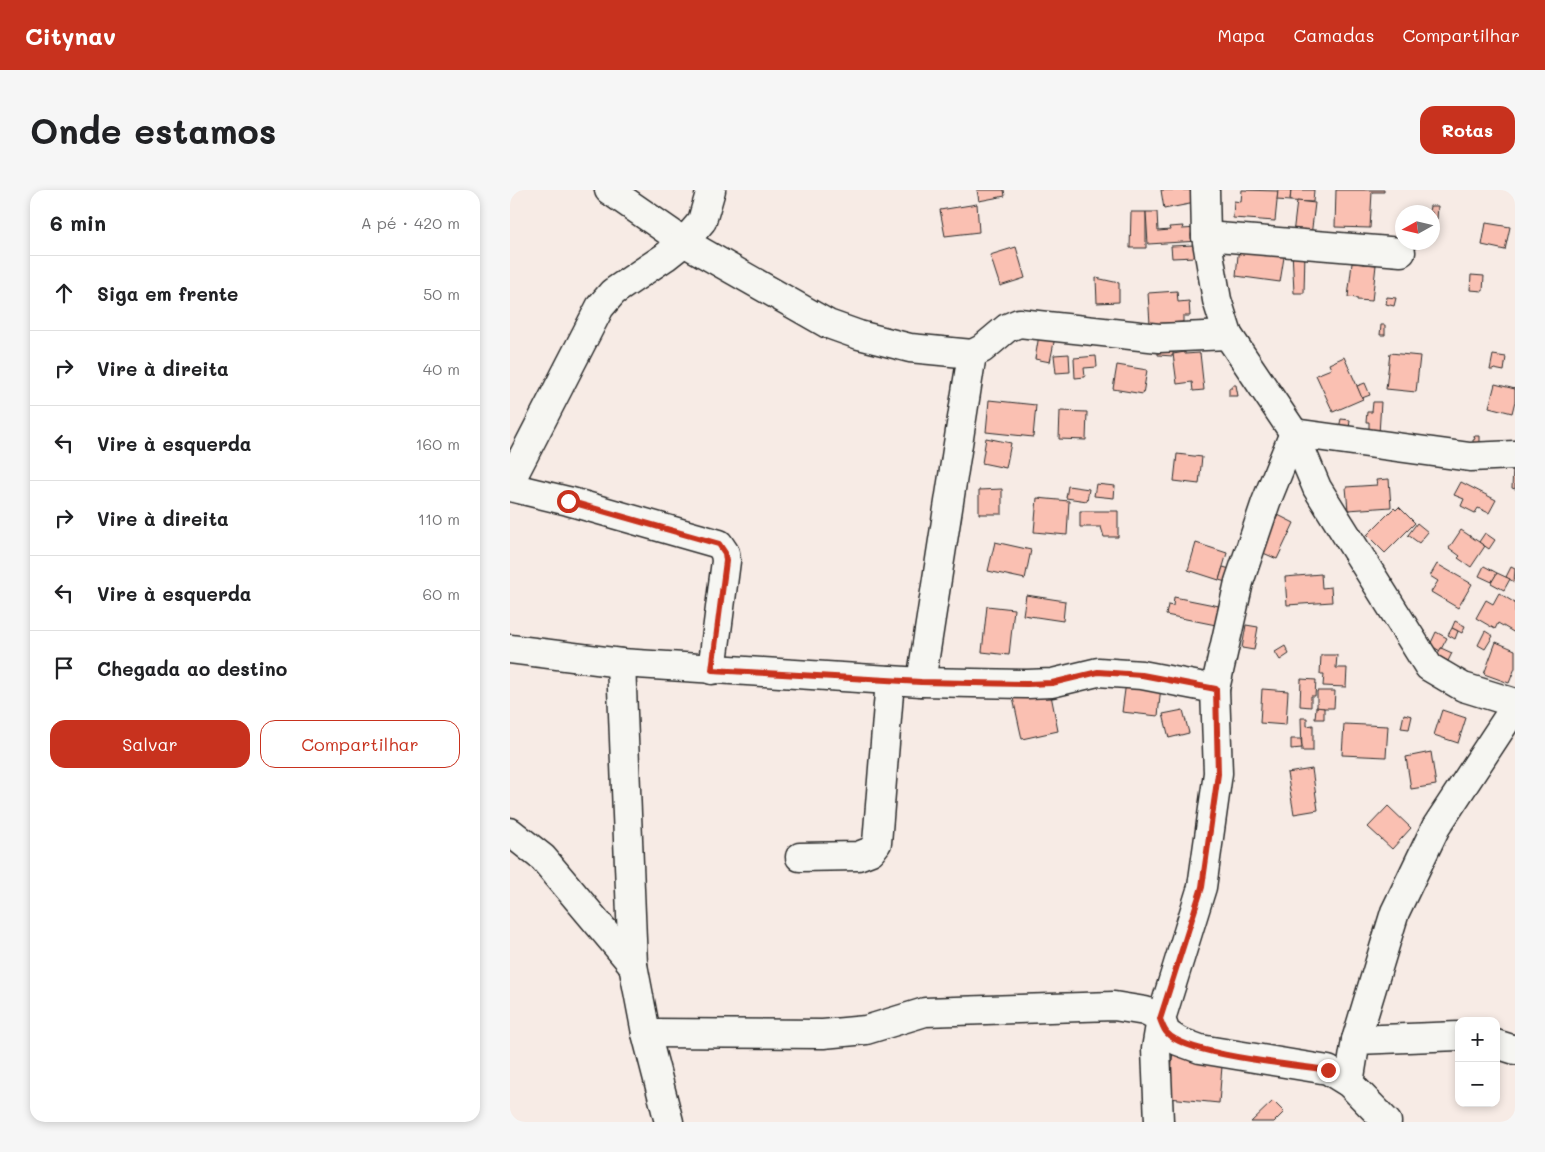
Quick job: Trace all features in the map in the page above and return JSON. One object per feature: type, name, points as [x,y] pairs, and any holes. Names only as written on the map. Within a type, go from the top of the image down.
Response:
[{"type":"street","points":[[609,190],[684,242],[828,324],[859,335],[910,348],[972,354],[982,349],[1007,328],[1019,323],[1159,338],[1228,335]]},
{"type":"street","points":[[510,482],[600,307],[613,292],[684,242],[702,221],[711,190]]},
{"type":"street","points":[[1205,190],[1206,236],[1217,300],[1228,335],[1294,433],[1317,488],[1429,667],[1463,687],[1515,703]]},
{"type":"street","points":[[1206,236],[1401,252]]},
{"type":"street","points":[[921,682],[972,354]]},
{"type":"street","points":[[1294,433],[1470,457],[1515,455]]},
{"type":"street","points":[[1159,1122],[1156,1049],[1160,1019],[1202,887],[1218,774],[1216,689],[1239,582],[1266,502],[1294,433]]},
{"type":"street","points":[[510,487],[568,501],[719,544],[725,553],[726,561],[712,670]]},
{"type":"street","points":[[510,649],[621,663],[921,682],[1052,683],[1098,672],[1142,675],[1216,689]]},
{"type":"street","points":[[621,663],[633,965],[646,1033],[669,1122]]},
{"type":"street","points":[[800,857],[858,856],[871,851],[878,843],[890,680]]},
{"type":"street","points":[[1349,1083],[1356,1040],[1395,912],[1436,827],[1515,707]]},
{"type":"street","points":[[510,832],[543,858],[633,965]]},
{"type":"street","points":[[646,1033],[823,1034],[866,1030],[925,1012],[1114,1006],[1145,1011],[1160,1019],[1166,1033],[1178,1041],[1200,1049],[1328,1070],[1349,1083],[1387,1122]]},
{"type":"street","points":[[1356,1040],[1455,1036]]},
{"type":"street","points":[[1500,1045],[1515,1050]]},
{"type":"building","points":[[977,190],[1004,190],[1005,196],[979,201]]},
{"type":"building","points":[[1161,190],[1198,190],[1200,202],[1164,209]]},
{"type":"building","points":[[1242,190],[1278,191],[1275,221],[1233,218],[1234,201],[1241,202]]},
{"type":"building","points":[[1278,190],[1291,190],[1290,201],[1277,200]]},
{"type":"building","points":[[1291,190],[1314,190],[1313,202],[1290,201]]},
{"type":"building","points":[[1336,190],[1384,190],[1384,192],[1372,192],[1370,228],[1335,227]]},
{"type":"building","points":[[1297,201],[1315,203],[1311,236],[1293,234]]},
{"type":"building","points":[[977,204],[979,232],[945,236],[940,210]]},
{"type":"building","points":[[1131,212],[1146,212],[1146,248],[1130,248]]},
{"type":"building","points":[[1146,212],[1157,212],[1158,231],[1170,230],[1169,227],[1183,226],[1182,229],[1199,228],[1199,241],[1148,244]]},
{"type":"building","points":[[1486,223],[1510,227],[1505,250],[1482,245]]},
{"type":"building","points":[[1194,245],[1195,257],[1172,258],[1171,246]]},
{"type":"building","points":[[1239,245],[1285,251],[1280,282],[1236,276]]},
{"type":"building","points":[[1016,247],[1025,278],[1000,286],[990,255]]},
{"type":"building","points":[[1292,250],[1305,251],[1304,293],[1294,293]]},
{"type":"building","points":[[1352,263],[1376,265],[1372,301],[1348,297]]},
{"type":"building","points":[[1471,275],[1484,276],[1483,291],[1470,290]]},
{"type":"building","points":[[1096,278],[1119,283],[1119,302],[1097,303]]},
{"type":"building","points":[[1177,291],[1178,302],[1189,301],[1190,316],[1183,316],[1183,322],[1150,324],[1148,293]]},
{"type":"building","points":[[1387,297],[1396,298],[1394,306],[1386,304]]},
{"type":"building","points":[[1381,325],[1385,325],[1385,335],[1380,335]]},
{"type":"building","points":[[1040,329],[1056,332],[1050,362],[1035,359]]},
{"type":"building","points":[[1158,341],[1173,341],[1173,356],[1158,355]]},
{"type":"building","points":[[1185,352],[1185,354],[1200,353],[1204,390],[1193,391],[1192,382],[1177,384],[1173,354]]},
{"type":"building","points":[[1390,353],[1420,356],[1416,392],[1386,389]]},
{"type":"building","points":[[1069,354],[1070,372],[1056,373],[1054,355]]},
{"type":"building","points":[[1493,355],[1506,357],[1504,371],[1490,370]]},
{"type":"building","points":[[1096,356],[1097,367],[1084,368],[1085,377],[1075,378],[1074,358]]},
{"type":"building","points":[[1344,357],[1363,399],[1333,412],[1316,375],[1331,369],[1329,364]]},
{"type":"building","points":[[1117,365],[1147,370],[1143,394],[1113,389]]},
{"type":"building","points":[[1365,383],[1370,395],[1362,398],[1357,386]]},
{"type":"building","points":[[1495,384],[1515,389],[1512,413],[1489,407]]},
{"type":"building","points":[[1232,385],[1236,385],[1238,396],[1229,396],[1229,388],[1232,388]]},
{"type":"building","points":[[989,400],[1036,405],[1033,437],[986,432]]},
{"type":"building","points":[[1373,402],[1381,402],[1379,434],[1369,433],[1369,422],[1366,422],[1367,412],[1372,412]]},
{"type":"building","points":[[1060,411],[1087,412],[1086,440],[1059,439]]},
{"type":"building","points":[[1341,419],[1350,420],[1349,429],[1339,428]]},
{"type":"building","points":[[1474,436],[1480,436],[1480,447],[1473,447]]},
{"type":"building","points":[[986,438],[1011,443],[1006,468],[982,463]]},
{"type":"building","points":[[1177,454],[1202,457],[1199,484],[1174,481]]},
{"type":"building","points":[[1513,468],[1515,469],[1515,489],[1512,488]]},
{"type":"building","points":[[1389,479],[1391,507],[1348,510],[1346,487],[1377,485],[1376,480]]},
{"type":"building","points":[[1461,482],[1496,500],[1489,513],[1478,508],[1475,513],[1461,506],[1464,499],[1454,495]]},
{"type":"building","points":[[1096,484],[1115,486],[1114,498],[1094,496]]},
{"type":"building","points":[[1068,486],[1089,489],[1087,501],[1066,498]]},
{"type":"building","points":[[1002,489],[1002,514],[979,514],[979,490]]},
{"type":"building","points":[[1037,498],[1069,501],[1067,535],[1034,532]]},
{"type":"building","points":[[1399,507],[1415,523],[1385,553],[1367,535],[1394,508],[1396,510]]},
{"type":"building","points":[[1080,511],[1118,511],[1118,537],[1104,537],[1101,527],[1080,527]]},
{"type":"building","points":[[1278,515],[1294,523],[1277,559],[1261,552]]},
{"type":"building","points":[[1417,523],[1428,532],[1419,543],[1408,535]]},
{"type":"building","points":[[1461,530],[1485,546],[1471,567],[1458,558],[1460,556],[1449,548]]},
{"type":"building","points":[[1485,533],[1495,540],[1489,549],[1479,542]]},
{"type":"building","points":[[995,542],[1031,550],[1025,579],[988,571]]},
{"type":"building","points":[[1196,543],[1227,553],[1219,580],[1188,570]]},
{"type":"building","points":[[1437,564],[1472,584],[1458,608],[1431,592],[1438,581],[1430,576]]},
{"type":"building","points":[[1484,566],[1497,573],[1492,582],[1479,576]]},
{"type":"building","points":[[1223,567],[1230,569],[1226,582],[1219,580]]},
{"type":"building","points":[[1511,567],[1515,569],[1514,582],[1506,577]]},
{"type":"building","points":[[1497,573],[1510,579],[1504,590],[1491,583]]},
{"type":"building","points":[[1321,574],[1322,588],[1331,587],[1332,602],[1287,605],[1285,577]]},
{"type":"building","points":[[1499,593],[1515,603],[1515,633],[1498,623],[1495,629],[1476,618],[1486,600],[1493,604]]},
{"type":"building","points":[[1026,595],[1065,601],[1063,621],[1023,615]]},
{"type":"building","points":[[1174,597],[1219,606],[1216,625],[1166,615],[1168,605],[1173,606]]},
{"type":"building","points":[[987,606],[1014,609],[1009,655],[982,652]]},
{"type":"building","points":[[1455,621],[1465,626],[1462,633],[1452,628]]},
{"type":"building","points":[[1246,625],[1258,627],[1254,650],[1242,648]]},
{"type":"building","points":[[1452,628],[1458,631],[1455,639],[1448,635]]},
{"type":"building","points":[[1485,631],[1493,636],[1485,649],[1478,645]]},
{"type":"building","points":[[1436,632],[1447,638],[1440,651],[1430,645]]},
{"type":"building","points":[[1496,642],[1515,650],[1515,668],[1509,683],[1484,674]]},
{"type":"building","points":[[1285,646],[1289,654],[1280,660],[1275,652]]},
{"type":"building","points":[[1441,648],[1452,653],[1448,661],[1437,655]]},
{"type":"building","points":[[1321,655],[1337,655],[1336,668],[1347,668],[1346,687],[1323,686],[1324,674],[1320,674]]},
{"type":"building","points":[[1301,679],[1316,680],[1315,696],[1311,696],[1311,707],[1300,706]]},
{"type":"building","points":[[1126,682],[1161,686],[1158,716],[1122,712]]},
{"type":"building","points":[[1262,689],[1288,691],[1286,725],[1260,723]]},
{"type":"building","points":[[1050,690],[1058,731],[1022,739],[1013,698]]},
{"type":"building","points":[[1317,691],[1335,691],[1334,708],[1317,708]]},
{"type":"building","points":[[1316,707],[1324,708],[1324,719],[1315,719]]},
{"type":"building","points":[[1183,710],[1189,733],[1169,738],[1163,714]]},
{"type":"building","points":[[1442,710],[1466,718],[1458,743],[1434,735]]},
{"type":"building","points":[[1404,714],[1412,716],[1409,729],[1401,728]]},
{"type":"building","points":[[1301,718],[1307,718],[1307,726],[1313,725],[1313,751],[1302,751]]},
{"type":"building","points":[[1344,724],[1388,726],[1386,757],[1342,755]]},
{"type":"building","points":[[1291,739],[1301,739],[1302,748],[1291,749]]},
{"type":"building","points":[[1431,752],[1436,785],[1411,789],[1406,757]]},
{"type":"building","points":[[1312,769],[1318,810],[1294,814],[1287,773]]},
{"type":"building","points":[[1388,806],[1411,828],[1392,849],[1368,827]]},
{"type":"building","points":[[1173,1049],[1223,1054],[1219,1103],[1169,1098]]},
{"type":"building","points":[[1273,1101],[1284,1112],[1274,1122],[1251,1122]]},
{"type":"route","points":[[568,501],[719,544],[725,553],[726,561],[712,670],[921,682],[1027,684],[1052,683],[1098,672],[1142,675],[1216,689],[1218,774],[1202,887],[1160,1019],[1166,1033],[1178,1041],[1200,1049],[1328,1070]]}]
